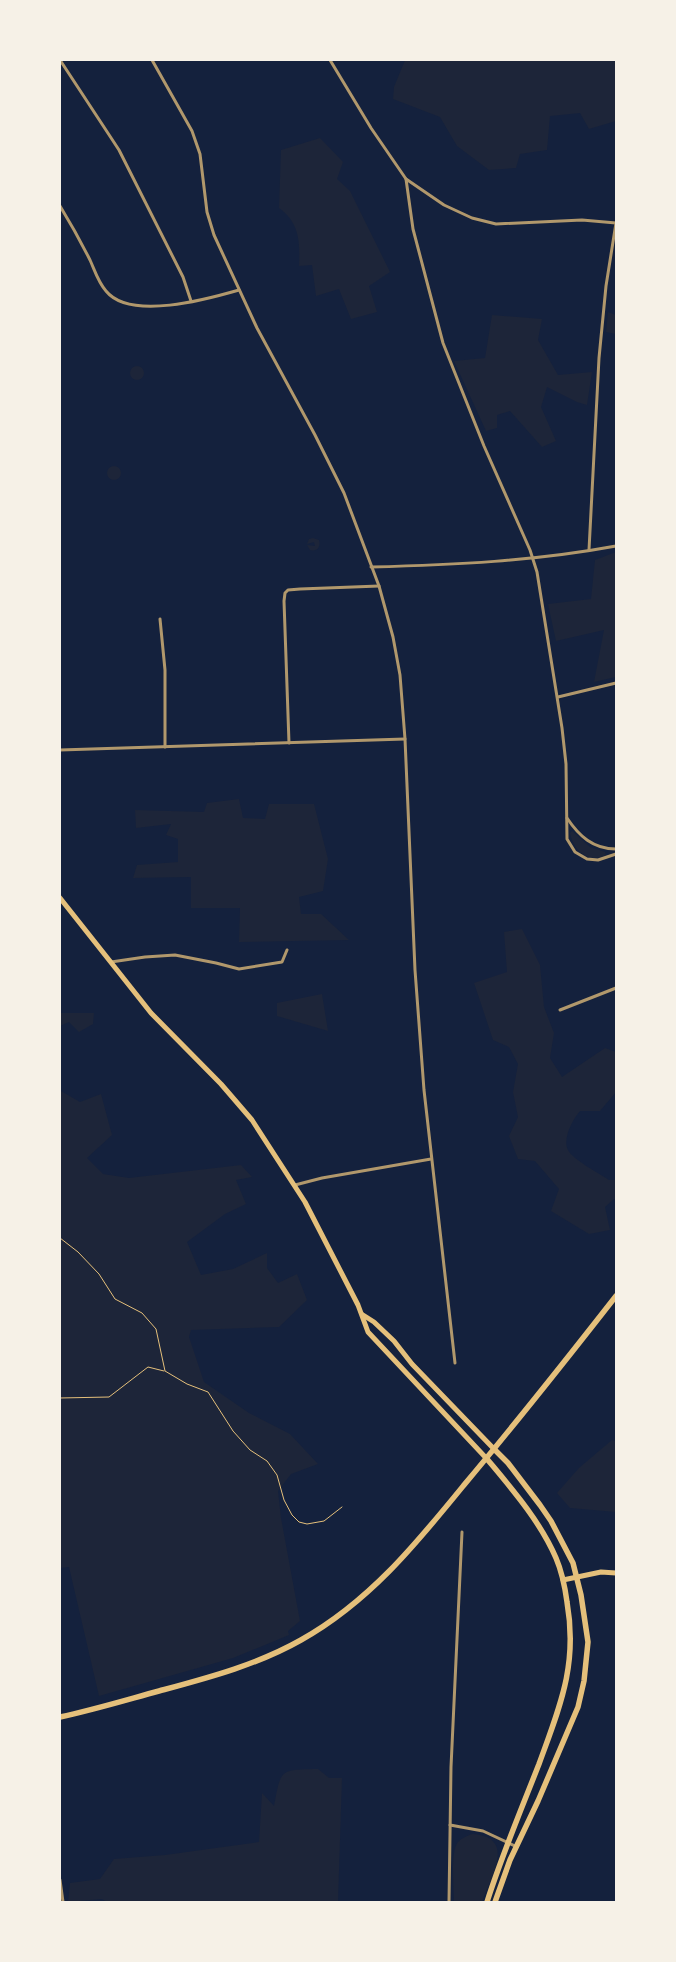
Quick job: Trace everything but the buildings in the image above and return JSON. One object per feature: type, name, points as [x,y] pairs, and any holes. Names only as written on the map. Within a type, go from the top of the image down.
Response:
[{"type":"main road","points":[[60,898],[151,1013],[238,1102],[295,1185],[362,1314],[368,1332],[487,1458],[519,1498],[557,1559],[563,1580],[571,1632],[571,1656],[567,1682],[552,1732],[487,1902]]},
{"type":"main road","points":[[60,1717],[220,1674],[286,1648],[314,1632],[356,1603],[388,1574],[429,1529],[616,1296]]},
{"type":"main road","points":[[362,1314],[374,1322],[394,1342],[412,1364],[508,1463],[550,1521],[573,1563],[577,1576],[588,1642],[584,1681],[578,1707],[508,1867],[495,1902]]},
{"type":"main road","points":[[563,1580],[600,1572],[616,1573]]},
{"type":"street","points":[[60,60],[123,157],[184,277],[191,301]]},
{"type":"street","points":[[152,60],[192,131],[200,154],[207,205],[214,235],[269,352],[335,475],[353,515],[379,586],[396,650],[405,739],[417,1006],[431,1159],[455,1363]]},
{"type":"street","points":[[330,60],[379,141],[406,179],[451,209],[465,216],[504,224],[577,220],[616,223],[600,340],[590,550]]},
{"type":"street","points":[[406,179],[413,229],[443,343],[486,452],[533,559],[540,587],[558,697],[566,764],[568,839],[571,847],[578,855],[587,859],[598,860],[616,854]]},
{"type":"street","points":[[60,206],[83,246],[102,287],[113,298],[124,303],[149,306],[216,297],[240,290]]},
{"type":"street","points":[[372,567],[444,565],[533,559],[616,546]]},
{"type":"street","points":[[289,743],[284,601],[287,591],[379,586]]},
{"type":"street","points":[[160,619],[165,670],[165,747]]},
{"type":"street","points":[[558,697],[616,683]]},
{"type":"street","points":[[60,750],[405,739]]},
{"type":"street","points":[[567,818],[576,831],[591,844],[616,850]]},
{"type":"street","points":[[110,962],[145,957],[175,956],[239,969],[282,962],[287,950]]},
{"type":"street","points":[[560,1010],[616,988]]},
{"type":"street","points":[[295,1185],[322,1178],[431,1159]]},
{"type":"street","points":[[449,1902],[450,1825],[462,1532]]},
{"type":"street","points":[[450,1825],[482,1831],[517,1847]]},
{"type":"street","points":[[60,1880],[63,1902]]},
{"type":"path","points":[[60,1238],[78,1252],[98,1274],[115,1299],[142,1313],[156,1329],[165,1371]]},
{"type":"path","points":[[60,1398],[109,1397],[148,1367],[165,1371],[187,1384],[208,1392],[233,1431],[250,1450],[267,1461],[277,1475],[284,1500],[292,1515],[299,1522],[307,1524],[324,1521],[342,1507]]},
{"type":"shaded area","points":[[405,60],[616,60],[616,121],[589,129],[580,113],[550,116],[547,150],[520,154],[516,168],[489,170],[457,146],[440,117],[393,99],[394,87]]},
{"type":"shaded area","points":[[320,138],[343,162],[337,179],[350,191],[390,272],[369,286],[377,312],[351,319],[339,289],[316,296],[312,265],[299,266],[299,241],[295,227],[279,208],[281,150]]},
{"type":"shaded area","points":[[608,312],[616,315],[616,334],[606,332]]},
{"type":"shaded area","points":[[492,315],[542,319],[538,340],[558,375],[592,372],[587,405],[547,387],[541,407],[556,441],[542,447],[510,411],[497,415],[497,428],[486,431],[454,361],[485,358]]},
{"type":"shaded area","points":[[134,366],[140,366],[144,373],[140,380],[134,380],[130,376],[130,370]]},
{"type":"shaded area","points":[[114,466],[119,468],[121,473],[119,478],[114,480],[109,478],[107,473],[109,468]]},
{"type":"shaded area","points":[[309,539],[319,540],[319,545],[316,550],[310,550],[307,545],[315,546],[314,542],[307,544]]},
{"type":"shaded area","points":[[616,552],[616,677],[594,682],[604,630],[556,641],[548,604],[591,599],[595,560]]},
{"type":"shaded area","points":[[239,799],[243,818],[265,819],[269,804],[314,804],[328,859],[323,891],[299,897],[301,914],[321,914],[349,940],[239,942],[240,908],[191,908],[191,877],[133,878],[137,865],[178,862],[178,839],[166,835],[171,824],[136,828],[135,810],[204,812],[207,803]]},
{"type":"shaded area","points":[[572,831],[590,847],[605,852],[606,855],[593,858],[582,854],[574,845],[570,833]]},
{"type":"shaded area","points":[[522,929],[540,965],[544,1007],[554,1033],[550,1058],[562,1077],[605,1048],[616,1052],[616,1092],[600,1111],[580,1111],[574,1119],[566,1140],[568,1150],[575,1158],[609,1180],[616,1180],[616,1200],[614,1199],[605,1207],[610,1230],[589,1234],[551,1211],[559,1189],[535,1161],[518,1159],[509,1136],[518,1117],[513,1092],[518,1064],[509,1047],[493,1040],[474,983],[507,972],[504,932]]},
{"type":"shaded area","points":[[322,994],[328,1031],[277,1016],[277,1003]]},
{"type":"shaded area","points":[[60,1013],[94,1013],[93,1024],[79,1032],[69,1022],[60,1026]]},
{"type":"shaded area","points":[[60,1088],[61,1091],[80,1102],[101,1094],[112,1135],[87,1158],[103,1174],[129,1178],[241,1165],[252,1177],[236,1180],[246,1204],[225,1214],[187,1242],[201,1275],[233,1269],[267,1253],[267,1268],[278,1283],[297,1274],[307,1300],[279,1327],[191,1330],[189,1337],[204,1382],[249,1413],[290,1434],[318,1464],[291,1474],[278,1491],[281,1518],[300,1621],[288,1631],[289,1635],[233,1658],[99,1696],[69,1567],[60,1568]]},
{"type":"shaded area","points":[[612,1440],[616,1441],[616,1512],[570,1508],[557,1493],[579,1468]]},
{"type":"shaded area","points":[[318,1769],[329,1778],[342,1778],[338,1902],[107,1902],[102,1899],[68,1902],[70,1883],[100,1879],[114,1859],[165,1855],[259,1842],[262,1793],[274,1806],[278,1784],[284,1774],[289,1771]]},
{"type":"shaded area","points":[[472,1834],[486,1837],[494,1843],[497,1851],[497,1860],[482,1902],[454,1902],[454,1853],[458,1842]]}]
